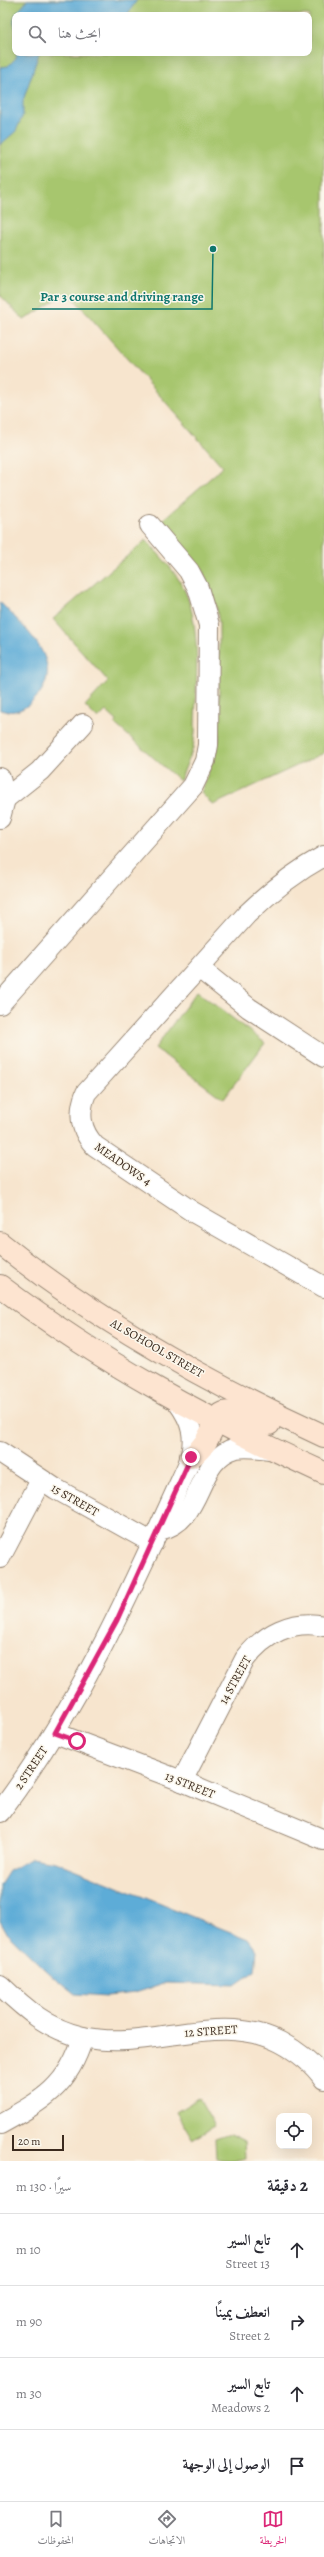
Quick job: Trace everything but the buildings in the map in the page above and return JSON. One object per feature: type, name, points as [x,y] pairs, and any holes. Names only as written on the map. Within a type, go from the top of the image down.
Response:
[{"type":"main road","name":"AL SOHOOL STREET","points":[[0,1243],[47,1278],[129,1332],[260,1405],[324,1436]]},
{"type":"main road","points":[[0,1286],[97,1354],[177,1401],[270,1449],[324,1474]]},
{"type":"main road","points":[[188,1465],[202,1446],[215,1420],[228,1412],[242,1413],[324,1446]]},
{"type":"street","points":[[0,1004],[193,786],[205,761],[210,728],[210,644],[205,606],[189,571],[150,525]]},
{"type":"street","points":[[5,799],[40,771],[83,724]]},
{"type":"street","points":[[0,778],[5,799],[0,818]]},
{"type":"street","name":"MEADOWS 4","points":[[324,856],[301,868],[273,889],[247,914],[86,1093],[82,1103],[82,1127],[87,1138],[95,1146],[193,1212],[324,1287]]},
{"type":"street","points":[[199,968],[249,1008],[324,1057]]},
{"type":"street","points":[[177,1401],[186,1413],[193,1428],[194,1445],[188,1465],[166,1483],[158,1506],[158,1532],[174,1525],[186,1516],[208,1473],[218,1458],[230,1450],[245,1447],[270,1449]]},
{"type":"street","name":"15 STREET","points":[[0,1452],[41,1480],[158,1532]]},
{"type":"street","points":[[188,1465],[208,1473]]},
{"type":"street","points":[[0,1558],[41,1480]]},
{"type":"street","name":"2 STREET","points":[[0,1812],[55,1733],[98,1658],[158,1532]]},
{"type":"street","name":"14 STREET","points":[[182,1781],[245,1659],[252,1649],[272,1634],[283,1628],[308,1624],[324,1626]]},
{"type":"street","name":"13 STREET","points":[[55,1733],[182,1781],[324,1840]]},
{"type":"street","name":"12 STREET","points":[[0,1985],[25,2010],[38,2019],[68,2033],[83,2037],[116,2040],[213,2029],[243,2029],[258,2033],[286,2045],[310,2063],[324,2079]]},
{"type":"street","points":[[0,2124],[36,2104],[58,2086],[74,2063],[83,2037]]},
{"type":"green space","points":[[0,0],[324,0],[324,753],[213,805],[201,793],[219,741],[219,623],[216,605],[202,569],[161,521],[223,467],[68,292],[24,320],[0,295]]},
{"type":"green space","points":[[146,540],[176,575],[184,589],[194,622],[197,659],[195,732],[193,748],[180,781],[115,724],[117,721],[106,711],[98,719],[85,706],[108,681],[53,619]]},
{"type":"green space","points":[[197,991],[265,1043],[223,1099],[155,1048]]},
{"type":"green space","points":[[199,2098],[215,2126],[192,2139],[176,2112]]},
{"type":"green space","points":[[230,2134],[244,2141],[245,2158],[238,2160],[223,2160],[216,2158],[215,2139]]},
{"type":"water","points":[[27,0],[137,0],[129,12],[17,12]]},
{"type":"water","points":[[16,56],[38,56],[23,101],[23,115],[16,131],[0,145],[0,67],[8,66]]},
{"type":"water","points":[[0,602],[31,635],[40,647],[46,660],[47,674],[43,687],[30,704],[22,709],[9,712],[0,710]]},
{"type":"water","points":[[31,1858],[56,1862],[248,1939],[257,1951],[255,1971],[235,1985],[166,1983],[135,1993],[107,1996],[75,1994],[46,1971],[6,1932],[0,1921],[0,1885],[9,1871]]},
{"type":"place","name":"Par 3 course and driving range","points":[[213,249]]},
{"type":"route","points":[[77,1741],[55,1733],[98,1658],[117,1620],[191,1457]]}]
